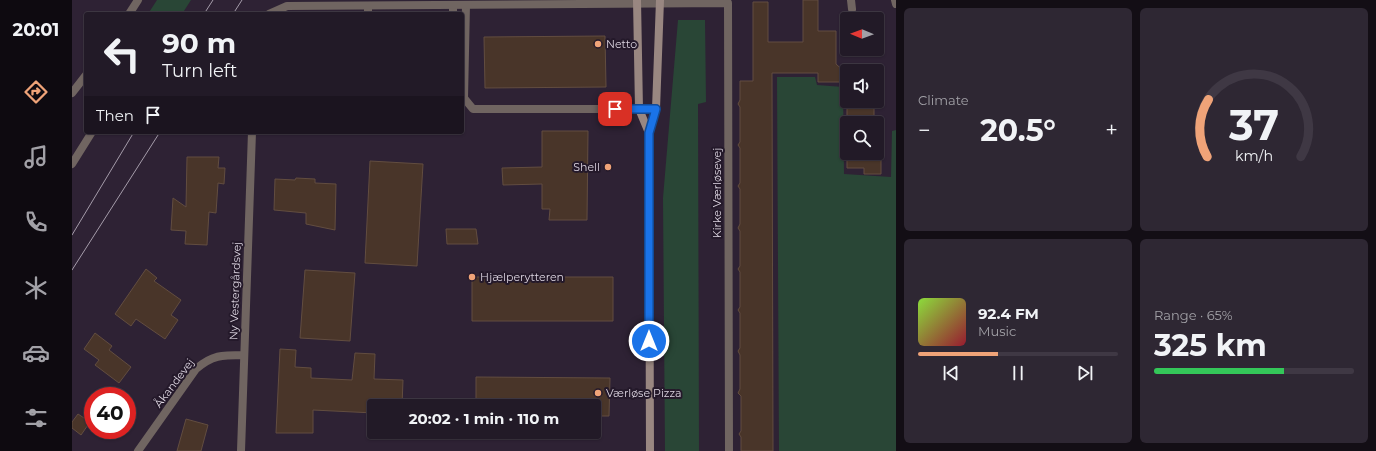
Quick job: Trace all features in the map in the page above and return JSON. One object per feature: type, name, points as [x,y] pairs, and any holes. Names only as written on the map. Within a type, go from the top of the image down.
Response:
[{"type":"street","points":[[130,12],[138,0]]},
{"type":"street","points":[[852,0],[852,9]]},
{"type":"street","points":[[895,0],[896,4]]},
{"type":"street","name":"Kirke Værløsevej","points":[[274,12],[287,6],[330,6],[368,10],[402,3],[453,10],[466,5],[502,2],[728,2],[729,451]]},
{"type":"street","points":[[637,2],[639,109],[649,133]]},
{"type":"street","points":[[650,451],[649,133],[656,109],[660,2]]},
{"type":"street","points":[[466,5],[464,98],[474,109],[656,109]]},
{"type":"street","points":[[72,93],[84,78]]},
{"type":"street","points":[[72,164],[91,134]]},
{"type":"street","name":"Ny Vestergårdsvej","points":[[241,451],[243,355],[252,134]]},
{"type":"street","name":"Åkandevej","points":[[138,451],[196,369],[207,359],[223,355],[243,355]]},
{"type":"green space","points":[[157,0],[191,0],[183,12],[149,12]]},
{"type":"green space","points":[[678,20],[705,20],[706,102],[698,104],[699,451],[665,451],[663,198]]},
{"type":"green space","points":[[777,77],[815,77],[817,85],[840,87],[840,108],[843,108],[843,116],[840,116],[840,160],[844,160],[844,174],[891,177],[892,131],[896,130],[896,451],[779,451]]},
{"type":"building","points":[[803,0],[818,0],[818,31],[836,31],[836,64],[840,68],[840,82],[818,82],[818,73],[772,73],[773,451],[741,451],[741,437],[739,434],[741,431],[741,396],[738,393],[740,389],[740,355],[738,351],[740,348],[740,313],[738,310],[740,307],[740,272],[738,269],[740,266],[740,231],[738,228],[740,224],[740,189],[738,186],[740,183],[740,148],[738,145],[740,142],[740,107],[738,104],[740,100],[740,81],[753,81],[753,2],[768,2],[768,42],[803,42]]},
{"type":"building","points":[[605,36],[606,87],[485,88],[484,37]]},
{"type":"building","points":[[847,108],[874,108],[874,116],[847,116]]},
{"type":"building","points":[[542,131],[588,131],[587,220],[549,220],[550,209],[542,209],[542,184],[503,185],[502,168],[542,167]]},
{"type":"building","points":[[187,157],[219,157],[218,168],[225,168],[224,184],[218,183],[216,213],[209,212],[207,245],[185,244],[186,231],[171,230],[173,198],[186,207]]},
{"type":"building","points":[[847,160],[881,160],[881,174],[864,174],[864,168],[847,168]]},
{"type":"building","points":[[370,161],[423,164],[417,266],[365,263]]},
{"type":"building","points":[[296,178],[315,179],[315,183],[336,184],[335,230],[306,224],[306,213],[274,210],[275,179],[295,180]]},
{"type":"building","points":[[446,229],[476,229],[478,244],[447,244]]},
{"type":"building","points":[[146,269],[157,278],[154,281],[181,300],[171,315],[178,320],[165,339],[136,319],[131,326],[115,314]]},
{"type":"building","points":[[305,270],[355,273],[350,341],[300,338]]},
{"type":"building","points":[[472,277],[613,277],[613,321],[472,321]]},
{"type":"building","points":[[95,333],[112,346],[109,350],[131,367],[119,383],[95,365],[99,360],[84,349]]},
{"type":"building","points":[[280,349],[296,350],[295,367],[311,368],[311,378],[352,380],[355,353],[375,354],[374,379],[403,380],[402,399],[367,399],[367,413],[313,410],[313,433],[276,433]]},
{"type":"building","points":[[476,377],[610,378],[609,416],[601,416],[601,399],[476,399]]},
{"type":"building","points":[[78,414],[84,418],[84,431],[81,435],[72,428],[72,422]]},
{"type":"building","points":[[186,419],[208,425],[201,451],[177,451]]},
{"type":"tram line","points":[[205,12],[213,0]]},
{"type":"tram line","points":[[234,12],[242,0]]},
{"type":"tram line","points":[[72,235],[133,134]]},
{"type":"tram line","points":[[72,270],[159,134]]},
{"type":"place","name":"Netto","points":[[598,44]]},
{"type":"place","name":"Shell","points":[[608,167]]},
{"type":"place","name":"Hjælperytteren","points":[[472,277]]},
{"type":"place","name":"Værløse Pizza","points":[[598,393]]},
{"type":"route","points":[[615,109],[656,109],[649,133],[649,341]]}]
